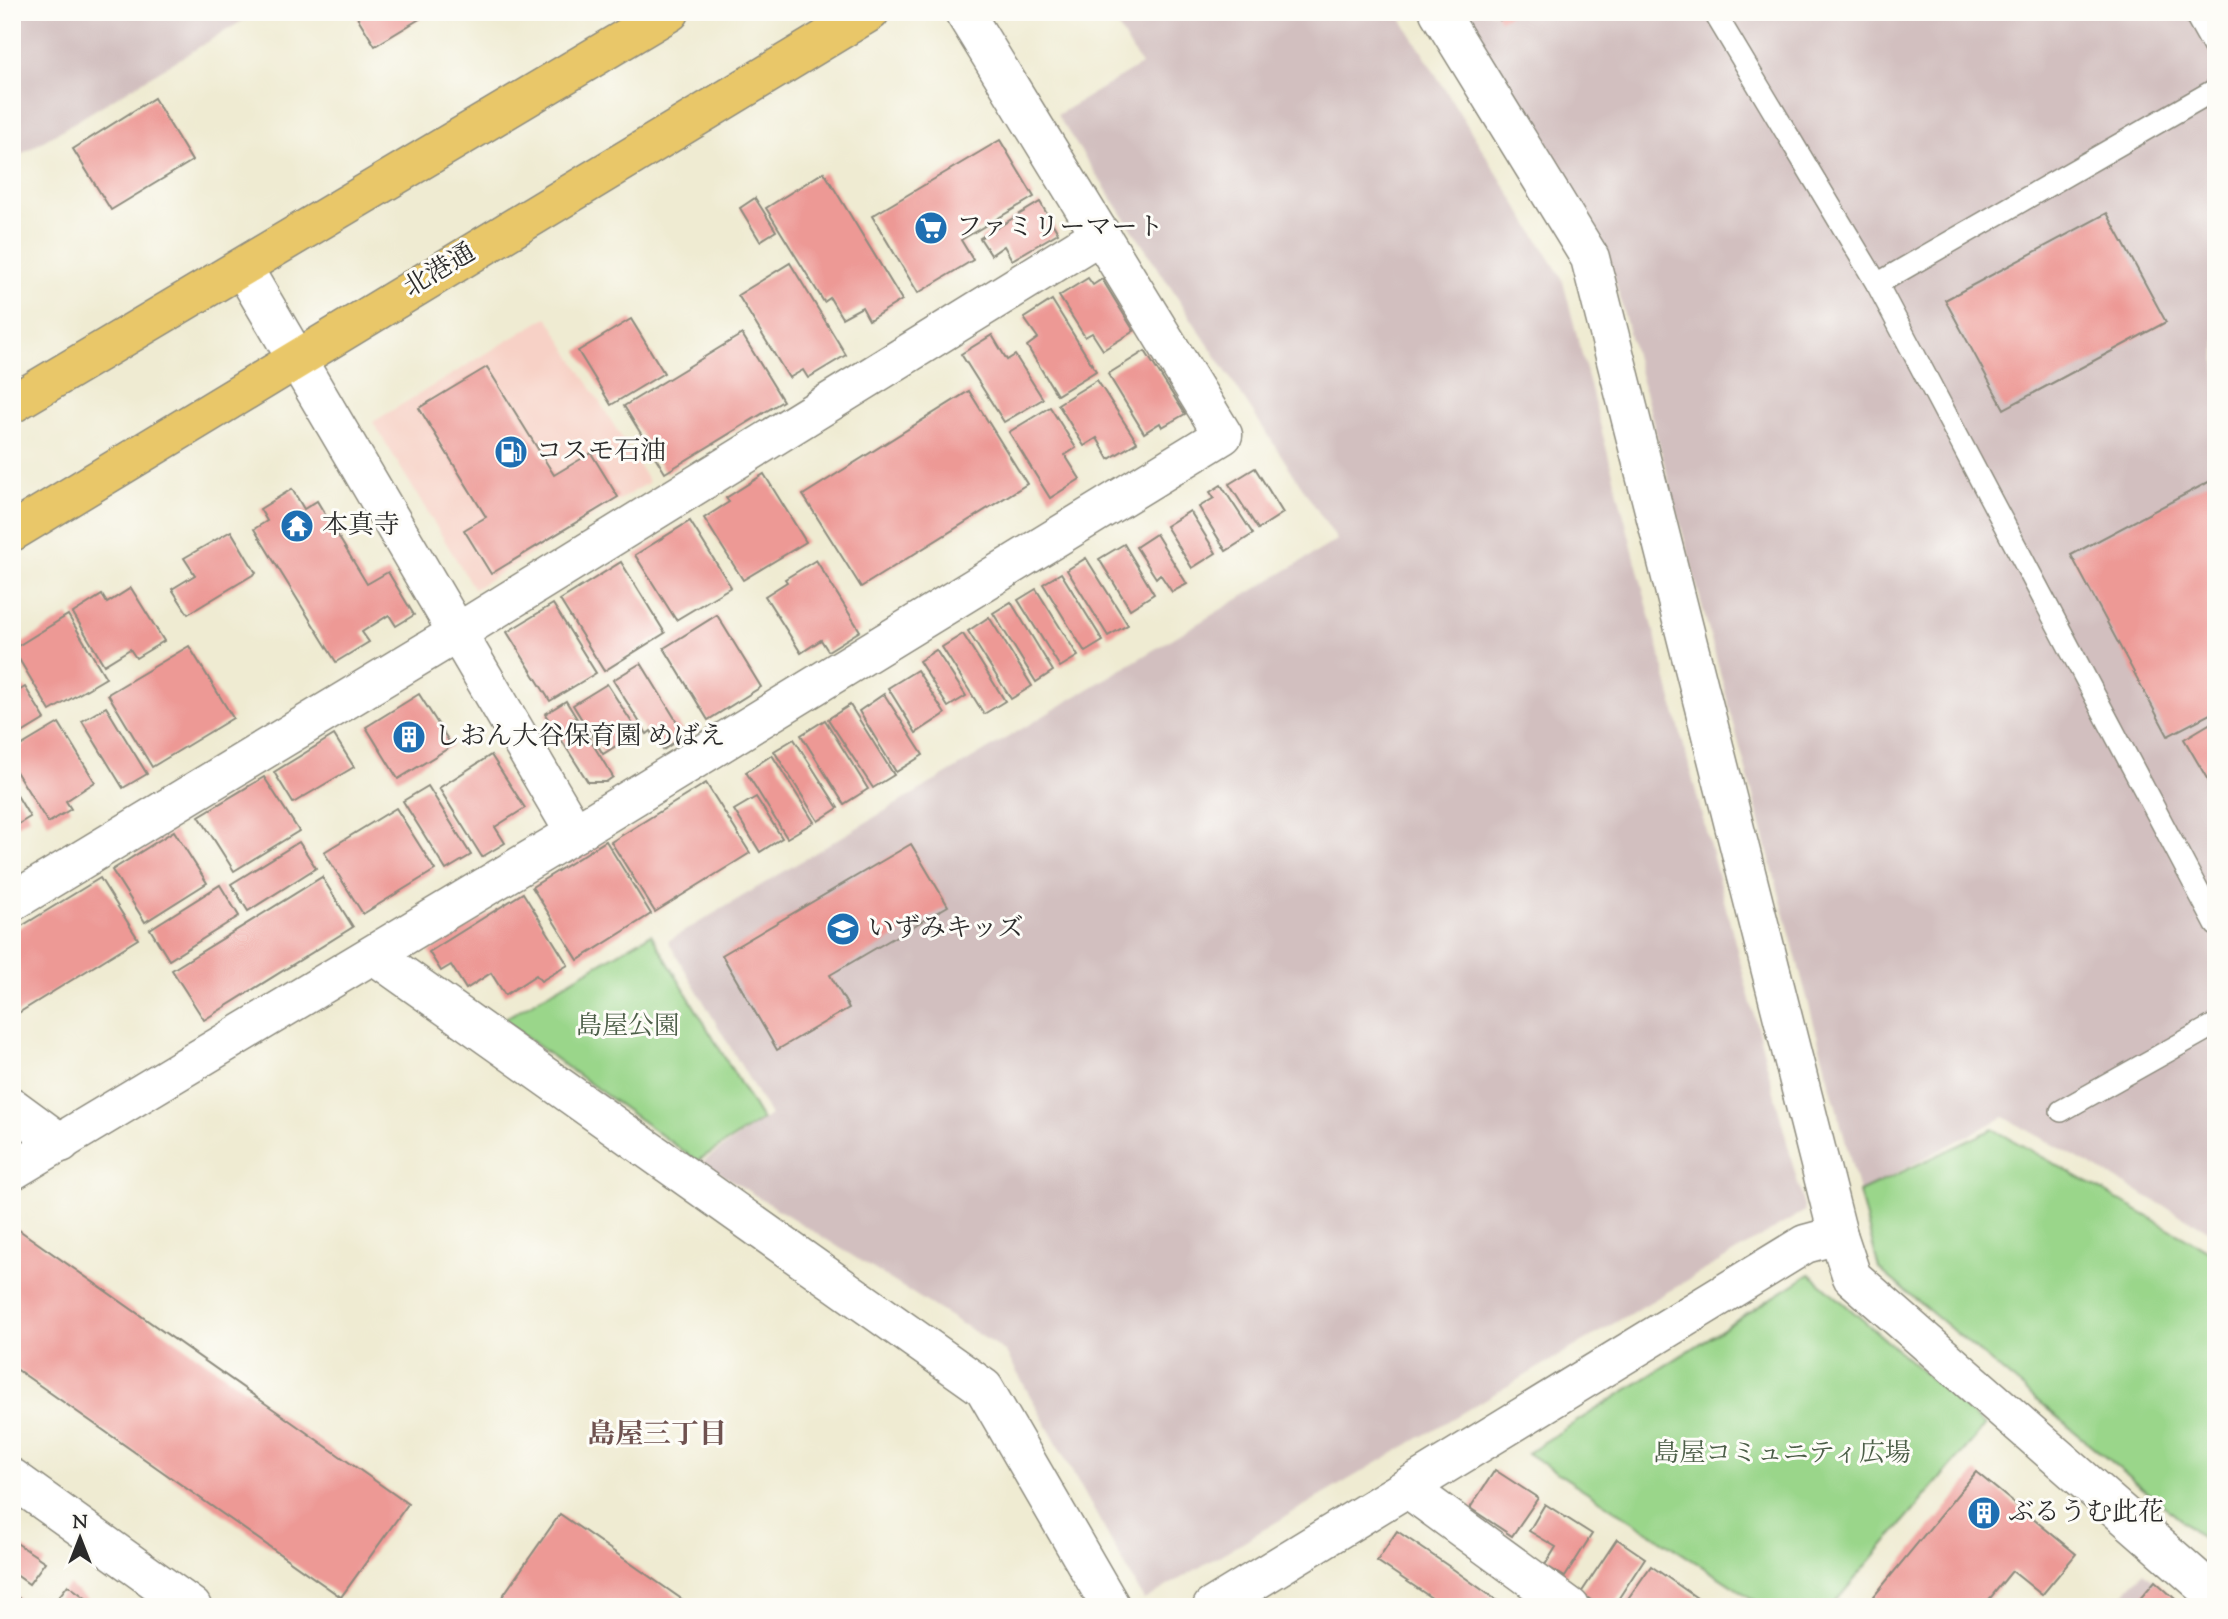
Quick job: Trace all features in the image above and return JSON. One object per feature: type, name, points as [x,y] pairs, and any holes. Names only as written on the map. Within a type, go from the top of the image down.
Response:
[{"type":"main road","points":[[12,404],[670,12]]},
{"type":"main road","name":"北港通","points":[[12,532],[870,12]]},
{"type":"street","points":[[12,1171],[575,833],[1223,435],[964,12]]},
{"type":"street","points":[[1439,12],[1590,258],[1839,1235],[1852,1277],[2216,1595]]},
{"type":"street","points":[[12,902],[457,633],[1101,234]]},
{"type":"street","points":[[243,268],[575,833]]},
{"type":"street","points":[[374,954],[984,1388],[1111,1607]]},
{"type":"street","points":[[12,1107],[61,1143]]},
{"type":"street","points":[[1212,1607],[1805,1244],[1839,1235]]},
{"type":"street","points":[[12,1478],[192,1607]]},
{"type":"street","points":[[1406,1488],[1563,1605]]},
{"type":"lane","points":[[1714,12],[1877,284],[2216,925]]},
{"type":"lane","points":[[2194,12],[2216,51]]},
{"type":"lane","points":[[1877,284],[2216,89]]},
{"type":"lane","points":[[2061,1111],[2216,1024]]},
{"type":"shaded area","points":[[12,12],[257,12],[12,160]]},
{"type":"shaded area","points":[[1109,12],[1397,12],[1562,278],[1805,1211],[1144,1600],[1005,1351],[702,1162],[770,1115],[668,941],[1337,540],[1057,115],[1141,65]]},
{"type":"shaded area","points":[[1459,12],[2216,12],[2216,1235],[2004,1117],[1859,1192],[1608,254]]},
{"type":"shaded area","name":"コスモ石油","points":[[547,317],[649,482],[474,589],[373,422]]},
{"type":"shaded area","points":[[2144,1572],[2184,1607],[2111,1607]]},
{"type":"green space","name":"島屋公園","points":[[651,934],[762,1120],[697,1161],[502,1020]]},
{"type":"green space","points":[[1993,1129],[2216,1255],[2216,1549],[1879,1269],[1859,1192]]},
{"type":"green space","name":"島屋コミュニティ広場","points":[[1810,1274],[1985,1426],[1831,1607],[1765,1607],[1527,1453]]},
{"type":"building","points":[[354,12],[431,12],[375,46]]},
{"type":"building","points":[[1496,12],[1516,12],[1500,20]]},
{"type":"building","points":[[154,98],[192,161],[111,210],[73,149]]},
{"type":"building","name":"ファミリーマート","points":[[1000,140],[1034,197],[961,240],[973,260],[918,293],[872,216]]},
{"type":"building","points":[[824,172],[902,300],[869,320],[862,307],[842,318],[830,298],[824,302],[766,208]]},
{"type":"building","points":[[755,198],[776,231],[760,241],[740,208]]},
{"type":"building","points":[[1040,202],[1058,233],[1012,260],[1004,246],[991,255],[980,238]]},
{"type":"building","points":[[2107,213],[2166,322],[2004,409],[1945,300]]},
{"type":"building","points":[[790,263],[846,355],[808,378],[803,370],[789,378],[738,295]]},
{"type":"building","points":[[1088,278],[1093,285],[1102,279],[1134,331],[1103,350],[1092,333],[1085,337],[1059,296]]},
{"type":"building","points":[[1052,300],[1096,371],[1057,395],[1027,346],[1038,338],[1024,318]]},
{"type":"building","points":[[631,319],[664,373],[611,405],[578,351]]},
{"type":"building","points":[[742,334],[783,401],[665,473],[624,406]]},
{"type":"building","points":[[992,335],[1007,360],[1015,355],[1043,399],[1004,422],[961,354]]},
{"type":"building","points":[[1145,351],[1185,414],[1162,427],[1160,423],[1144,433],[1108,374]]},
{"type":"building","points":[[487,367],[554,475],[591,453],[618,497],[491,574],[464,530],[486,517],[419,408]]},
{"type":"building","points":[[1097,380],[1137,442],[1109,459],[1097,438],[1084,446],[1058,404]]},
{"type":"building","points":[[969,391],[1027,484],[861,587],[803,495]]},
{"type":"building","points":[[1050,407],[1076,448],[1065,455],[1080,479],[1050,498],[1009,432]]},
{"type":"building","points":[[1255,468],[1283,513],[1258,529],[1229,484]]},
{"type":"building","points":[[764,474],[806,542],[743,580],[704,518],[729,502],[726,498]]},
{"type":"building","points":[[2216,478],[2216,711],[2168,736],[2071,555]]},
{"type":"building","points":[[1221,485],[1253,534],[1226,551],[1199,507],[1214,498],[1210,492]]},
{"type":"building","points":[[292,489],[304,509],[317,501],[367,584],[388,572],[414,615],[396,626],[389,615],[362,632],[369,642],[336,662],[254,529],[267,521],[260,509]]},
{"type":"building","points":[[1190,511],[1216,553],[1192,568],[1166,526]]},
{"type":"building","points":[[690,521],[731,587],[676,620],[635,555]]},
{"type":"building","points":[[231,531],[256,573],[188,614],[172,589],[195,575],[184,558]]},
{"type":"building","points":[[1156,534],[1187,584],[1172,592],[1160,574],[1156,578],[1136,547]]},
{"type":"building","points":[[1124,544],[1154,594],[1130,609],[1099,559]]},
{"type":"building","points":[[1086,558],[1128,625],[1108,636],[1067,570]]},
{"type":"building","points":[[816,560],[860,631],[828,651],[821,640],[801,653],[765,596],[787,582],[785,579]]},
{"type":"building","points":[[621,562],[665,633],[604,671],[560,600]]},
{"type":"building","points":[[1061,573],[1103,641],[1085,652],[1043,584]]},
{"type":"building","points":[[131,588],[164,641],[136,658],[130,649],[104,665],[73,613],[102,595],[107,603]]},
{"type":"building","points":[[1036,589],[1078,656],[1060,667],[1018,600]]},
{"type":"building","points":[[1011,602],[1053,671],[1036,682],[993,613]]},
{"type":"building","points":[[553,604],[596,673],[550,701],[507,632]]},
{"type":"building","points":[[68,615],[106,678],[50,711],[13,649]]},
{"type":"building","points":[[717,615],[761,687],[708,720],[664,648]]},
{"type":"building","points":[[989,617],[1032,686],[1011,699],[968,631]]},
{"type":"building","points":[[963,634],[1005,701],[984,714],[942,647]]},
{"type":"building","points":[[189,646],[233,718],[152,767],[108,694]]},
{"type":"building","points":[[936,650],[966,696],[948,707],[919,661]]},
{"type":"building","points":[[641,663],[685,735],[663,750],[651,731],[647,734],[613,680]]},
{"type":"building","points":[[917,670],[945,714],[916,733],[888,688]]},
{"type":"building","points":[[607,684],[638,732],[603,754],[573,705]]},
{"type":"building","points":[[25,687],[45,719],[12,739],[12,695]]},
{"type":"building","name":"しおん大谷保育園 めばえ","points":[[419,694],[452,746],[398,779],[366,727]]},
{"type":"building","points":[[884,694],[923,755],[896,772],[859,711]]},
{"type":"building","points":[[566,701],[613,777],[606,782],[588,782],[545,714]]},
{"type":"building","points":[[850,705],[894,775],[873,788],[828,719]]},
{"type":"building","points":[[106,707],[147,774],[123,788],[82,721]]},
{"type":"building","points":[[825,720],[868,789],[844,804],[801,735]]},
{"type":"building","points":[[2216,720],[2216,794],[2184,739]]},
{"type":"building","points":[[59,723],[95,782],[66,801],[71,809],[48,823],[12,765],[12,751]]},
{"type":"building","points":[[334,735],[354,767],[293,803],[274,772]]},
{"type":"building","points":[[794,739],[838,808],[818,821],[774,751]]},
{"type":"building","points":[[491,755],[525,808],[495,827],[505,843],[482,857],[439,788]]},
{"type":"building","points":[[772,755],[814,822],[787,838],[746,772]]},
{"type":"building","points":[[264,777],[299,831],[234,871],[199,816]]},
{"type":"building","points":[[706,783],[750,853],[655,912],[611,842]]},
{"type":"building","points":[[428,786],[471,855],[446,870],[403,801]]},
{"type":"building","points":[[12,787],[30,817],[12,828]]},
{"type":"building","points":[[756,797],[782,838],[760,852],[734,810]]},
{"type":"building","points":[[396,808],[435,870],[363,914],[324,852]]},
{"type":"building","points":[[174,831],[207,883],[145,922],[112,870]]},
{"type":"building","points":[[606,841],[651,914],[578,960],[532,887]]},
{"type":"building","points":[[299,842],[316,868],[248,911],[231,884]]},
{"type":"building","points":[[911,844],[948,906],[830,975],[849,1008],[777,1050],[722,955]]},
{"type":"building","points":[[322,877],[353,927],[204,1020],[172,970]]},
{"type":"building","points":[[100,878],[138,939],[12,1017],[12,932]]},
{"type":"building","points":[[220,885],[239,916],[169,960],[150,929]]},
{"type":"building","points":[[523,893],[568,965],[541,981],[536,975],[505,995],[491,973],[466,989],[451,965],[441,971],[429,952]]},
{"type":"building","points":[[12,1225],[408,1504],[341,1597],[12,1366]]},
{"type":"building","points":[[1495,1470],[1538,1498],[1512,1536],[1470,1508]]},
{"type":"building","name":"ぶるうむ此花","points":[[1976,1472],[2076,1554],[2042,1595],[2012,1571],[1983,1607],[1865,1607]]},
{"type":"building","points":[[1545,1504],[1592,1534],[1565,1577],[1545,1565],[1556,1547],[1529,1531]]},
{"type":"building","points":[[560,1514],[693,1607],[495,1607]]},
{"type":"building","points":[[1397,1531],[1506,1607],[1445,1607],[1377,1561]]},
{"type":"building","points":[[1617,1539],[1645,1558],[1613,1607],[1601,1607],[1581,1593]]},
{"type":"building","points":[[12,1540],[45,1562],[29,1584],[12,1572]]},
{"type":"building","points":[[1651,1566],[1697,1598],[1691,1607],[1622,1607]]},
{"type":"building","points":[[2155,1581],[2184,1607],[2133,1607]]},
{"type":"building","points":[[68,1585],[91,1602],[97,1607],[51,1607]]},
{"type":"building","points":[[12,1593],[31,1607],[12,1607]]},
{"type":"place","name":"ファミリーマート","points":[[931,228]]},
{"type":"place","name":"コスモ石油","points":[[511,452]]},
{"type":"place","name":"本真寺","points":[[297,526]]},
{"type":"place","name":"しおん大谷保育園 めばえ","points":[[409,737]]},
{"type":"place","name":"いずみキッズ","points":[[843,929]]},
{"type":"place","name":"ぶるうむ此花","points":[[1984,1513]]},
{"type":"district","name":"島屋三丁目","points":[[657,1436]]}]
